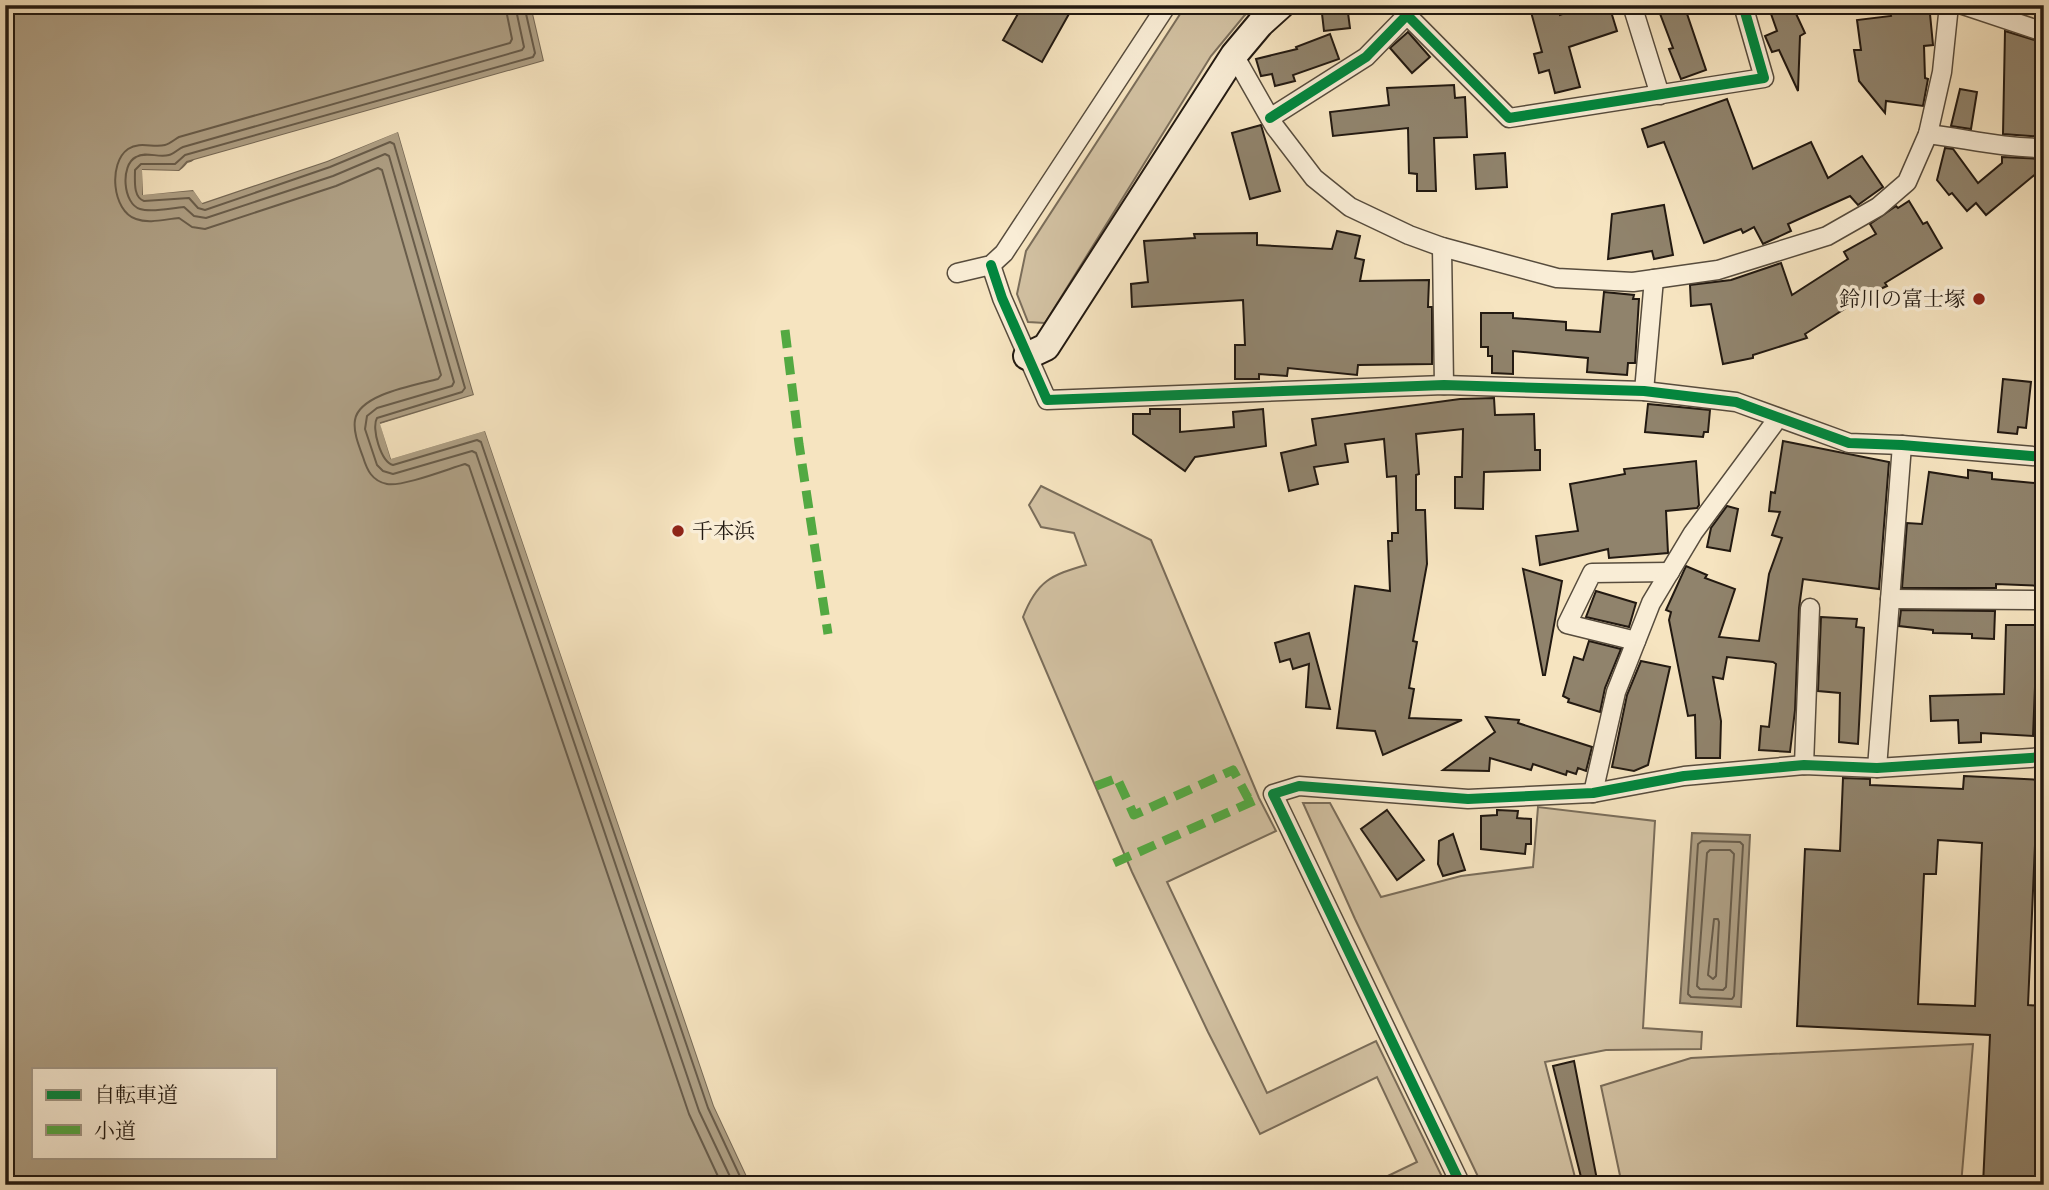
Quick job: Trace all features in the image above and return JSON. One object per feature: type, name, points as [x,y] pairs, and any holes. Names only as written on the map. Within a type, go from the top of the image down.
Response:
[{"type":"street","points":[[957,273],[992,265],[1004,253],[1167,5]]},
{"type":"street","points":[[1027,356],[1046,347],[1234,55],[1260,24],[1281,5]]},
{"type":"street","points":[[1632,5],[1660,95]]},
{"type":"street","points":[[1270,118],[1366,57],[1407,15],[1510,118],[1764,78],[1743,5]]},
{"type":"street","points":[[1234,55],[1270,118],[1314,178],[1350,207],[1409,235],[1442,247],[1557,278],[1633,282],[1718,270],[1827,236],[1878,207],[1907,182],[1928,134],[1942,72],[1949,5]]},
{"type":"street","points":[[1963,5],[2044,32]]},
{"type":"street","points":[[1928,134],[1984,144],[2044,148]]},
{"type":"street","points":[[1442,247],[1444,385]]},
{"type":"street","points":[[992,265],[1002,298],[1047,400],[1444,385],[1644,391],[1736,402],[1849,443],[2044,457]]},
{"type":"street","points":[[1644,391],[1654,279]]},
{"type":"street","points":[[1593,793],[1616,692],[1651,603],[1693,533],[1778,418]]},
{"type":"street","points":[[1877,768],[1902,445]]},
{"type":"street","points":[[1636,641],[1567,624],[1592,573],[1670,572]]},
{"type":"street","points":[[1890,599],[2044,600]]},
{"type":"street","points":[[1804,765],[1810,608]]},
{"type":"street","points":[[1461,1185],[1273,794],[1299,786],[1468,799],[1593,793],[1684,776],[1804,765],[1877,768],[2044,757]]},
{"type":"shaded area","points":[[1186,5],[1256,5],[1211,56],[1045,323],[1028,322],[1017,294],[1026,251]]},
{"type":"shaded area","points":[[1041,486],[1151,540],[1259,798],[1276,831],[1167,882],[1267,1093],[1376,1041],[1446,1185],[1369,1185],[1417,1162],[1377,1077],[1260,1134],[1132,872],[1023,617],[1034,595],[1047,581],[1063,572],[1086,565],[1074,533],[1041,527],[1029,505]]},
{"type":"shaded area","points":[[1303,803],[1330,803],[1381,897],[1461,876],[1533,867],[1538,807],[1655,821],[1643,1028],[1702,1032],[1701,1049],[1606,1050],[1545,1062],[1577,1185],[1482,1185],[1355,919]]},
{"type":"shaded area","points":[[1973,1044],[1961,1185],[1622,1185],[1601,1086],[1691,1058]]},
{"type":"water","points":[[5,5],[531,5],[544,61],[187,162],[179,171],[143,170],[143,194],[194,190],[203,203],[327,161],[398,131],[474,395],[381,423],[391,458],[485,430],[714,1106],[751,1185],[5,1185]]},
{"type":"water","points":[[1692,833],[1750,835],[1741,1007],[1680,1003]]},
{"type":"pier","points":[[531,5],[534,5],[547,60],[545,64],[189,165],[180,175],[146,174],[147,191],[194,187],[204,199],[326,158],[397,128],[401,129],[478,395],[475,399],[385,426],[393,454],[484,427],[488,429],[718,1104],[755,1185],[751,1185],[714,1106],[485,431],[391,459],[380,424],[474,395],[398,132],[327,161],[202,203],[193,190],[143,195],[142,170],[179,171],[194,160],[544,61]]},
{"type":"building","points":[[1023,5],[1074,5],[1042,62],[1003,40]]},
{"type":"building","points":[[1321,5],[1347,5],[1350,28],[1324,31]]},
{"type":"building","points":[[1558,5],[1560,15],[1588,5],[1609,5],[1617,31],[1569,47],[1580,87],[1555,93],[1549,70],[1539,73],[1534,54],[1542,52],[1531,12]]},
{"type":"building","points":[[1674,5],[1684,5],[1706,70],[1681,79],[1669,49],[1673,48],[1659,11]]},
{"type":"building","points":[[1772,5],[1792,5],[1805,33],[1800,36],[1798,91],[1779,50],[1772,52],[1765,36],[1777,31],[1770,11],[1774,9]]},
{"type":"building","points":[[1889,5],[1902,5],[1930,14],[1933,45],[1924,46],[1925,78],[1928,79],[1923,106],[1886,101],[1885,113],[1859,81],[1854,50],[1861,50],[1857,20],[1891,16]]},
{"type":"building","points":[[2005,31],[2044,43],[2044,137],[2003,134]]},
{"type":"building","points":[[1408,32],[1430,57],[1412,73],[1390,48]]},
{"type":"building","points":[[1330,34],[1339,59],[1293,75],[1295,81],[1275,86],[1272,74],[1261,76],[1256,59],[1297,49],[1296,47]]},
{"type":"building","points":[[1454,85],[1455,98],[1465,97],[1467,137],[1434,138],[1436,191],[1417,191],[1417,174],[1409,173],[1408,128],[1333,136],[1330,112],[1389,105],[1387,88]]},
{"type":"building","points":[[1960,89],[1977,92],[1971,129],[1951,126]]},
{"type":"building","points":[[1727,99],[1753,169],[1811,142],[1828,178],[1862,156],[1883,187],[1858,205],[1850,196],[1788,224],[1791,231],[1763,244],[1754,227],[1743,233],[1741,229],[1704,243],[1664,142],[1648,147],[1642,129]]},
{"type":"building","points":[[1261,125],[1280,191],[1250,199],[1232,133]]},
{"type":"building","points":[[1945,148],[1953,149],[1978,183],[2002,163],[2002,157],[2044,159],[2044,167],[1986,215],[1976,203],[1967,211],[1937,180]]},
{"type":"building","points":[[1505,153],[1507,187],[1476,189],[1474,155]]},
{"type":"building","points":[[1909,201],[1923,224],[1927,222],[1942,248],[1885,283],[1887,286],[1865,296],[1805,334],[1807,338],[1753,355],[1753,358],[1723,364],[1711,304],[1691,306],[1690,285],[1731,280],[1781,263],[1792,295],[1848,259],[1844,252],[1876,234],[1870,224],[1896,206],[1898,208]]},
{"type":"building","points":[[1664,205],[1673,255],[1654,259],[1652,251],[1608,259],[1612,214]]},
{"type":"building","points":[[1337,231],[1360,236],[1355,258],[1364,260],[1360,281],[1429,280],[1432,364],[1358,365],[1357,375],[1288,368],[1287,376],[1259,374],[1259,379],[1235,379],[1235,345],[1245,345],[1243,300],[1132,307],[1131,284],[1148,282],[1144,241],[1195,238],[1194,234],[1257,233],[1257,245],[1332,249]]},
{"type":"building","points":[[1604,292],[1634,295],[1633,299],[1639,299],[1635,363],[1628,363],[1627,375],[1587,372],[1588,358],[1513,351],[1513,374],[1492,373],[1492,356],[1488,356],[1488,347],[1481,347],[1481,313],[1513,313],[1513,318],[1566,322],[1566,330],[1600,332]]},
{"type":"building","points":[[2003,379],[2031,382],[2026,428],[2018,427],[2017,434],[1998,432]]},
{"type":"building","points":[[1494,398],[1495,415],[1534,414],[1535,450],[1540,450],[1540,470],[1484,472],[1483,509],[1455,508],[1455,477],[1462,477],[1463,429],[1416,434],[1419,474],[1416,475],[1416,510],[1425,510],[1427,564],[1413,641],[1417,642],[1409,688],[1414,689],[1409,718],[1462,720],[1383,755],[1375,731],[1337,728],[1355,586],[1390,591],[1388,541],[1392,541],[1392,533],[1398,533],[1396,476],[1387,477],[1384,439],[1345,444],[1348,462],[1314,467],[1318,484],[1289,491],[1281,453],[1316,445],[1312,419],[1460,399]]},
{"type":"building","points":[[1648,404],[1710,410],[1708,432],[1704,432],[1703,437],[1645,432]]},
{"type":"building","points":[[1150,409],[1180,409],[1180,432],[1234,427],[1233,412],[1263,409],[1266,446],[1195,457],[1185,471],[1133,434],[1133,414],[1150,414]]},
{"type":"building","points":[[1783,441],[1889,462],[1879,589],[1803,579],[1790,752],[1759,750],[1761,726],[1769,727],[1776,664],[1727,657],[1723,679],[1713,677],[1721,721],[1720,758],[1696,758],[1695,715],[1688,716],[1669,620],[1671,612],[1666,610],[1686,566],[1707,575],[1705,578],[1735,589],[1719,637],[1759,641],[1769,574],[1782,538],[1772,535],[1780,512],[1769,511],[1771,492],[1775,493]]},
{"type":"building","points":[[1696,461],[1699,505],[1697,508],[1666,511],[1668,553],[1609,558],[1608,549],[1540,565],[1536,536],[1578,531],[1570,484],[1625,474],[1624,469]]},
{"type":"building","points":[[1968,470],[1992,473],[1992,479],[2044,484],[2043,586],[1996,584],[1996,588],[1902,588],[1907,523],[1922,524],[1929,472],[1968,478]]},
{"type":"building","points":[[1727,506],[1738,509],[1730,551],[1707,547],[1711,528]]},
{"type":"building","points":[[1523,569],[1562,581],[1545,675],[1543,675]]},
{"type":"building","points":[[1596,591],[1636,603],[1629,627],[1586,617]]},
{"type":"building","points":[[1901,610],[1995,611],[1994,639],[1972,638],[1972,634],[1933,633],[1933,630],[1899,626]]},
{"type":"building","points":[[1821,617],[1857,619],[1856,627],[1864,628],[1858,744],[1839,742],[1840,693],[1818,691]]},
{"type":"building","points":[[2006,625],[2035,625],[2035,645],[2041,645],[2040,687],[2035,687],[2033,736],[1981,733],[1981,742],[1959,743],[1958,720],[1931,721],[1930,696],[2004,694]]},
{"type":"building","points":[[1309,633],[1330,709],[1306,707],[1309,664],[1293,669],[1290,659],[1280,662],[1275,643]]},
{"type":"building","points":[[1589,641],[1621,649],[1605,688],[1600,712],[1568,702],[1569,699],[1563,696],[1574,657],[1583,660]]},
{"type":"building","points":[[1641,661],[1670,667],[1648,765],[1634,771],[1612,767],[1627,695]]},
{"type":"building","points":[[1486,717],[1519,720],[1518,723],[1592,747],[1586,771],[1578,768],[1576,774],[1567,771],[1566,775],[1533,764],[1531,770],[1490,758],[1489,771],[1443,770],[1495,732]]},
{"type":"building","points":[[1964,776],[2044,780],[2044,846],[2035,845],[2028,1005],[2040,1006],[2038,1050],[2044,1050],[2044,1185],[1983,1185],[1990,1035],[1797,1026],[1805,849],[1840,851],[1843,778],[1870,779],[1870,785],[1963,789]],"holes":[[[1938,840],[1982,843],[1975,1006],[1918,1004],[1924,874],[1936,874]]]},
{"type":"building","points":[[1387,810],[1424,860],[1397,880],[1361,829]]},
{"type":"building","points":[[1497,810],[1518,811],[1517,818],[1531,819],[1531,844],[1526,844],[1525,854],[1481,849],[1481,816],[1497,815]]},
{"type":"building","points":[[1453,834],[1465,870],[1443,876],[1438,864],[1439,841]]},
{"type":"building","points":[[1574,1061],[1598,1185],[1583,1185],[1553,1066]]},
{"type":"marked path","points":[[785,330],[799,444],[828,634]]},
{"type":"marked path","points":[[1096,786],[1117,778],[1134,815],[1233,770],[1248,798],[1259,798]]},
{"type":"marked path","points":[[1114,863],[1256,800]]},
{"type":"cycle path","points":[[1270,118],[1366,57],[1407,15],[1509,118],[1764,78],[1743,5]]},
{"type":"cycle path","points":[[991,265],[1002,298],[1047,400],[1444,385],[1644,391],[1736,402],[1849,443],[2044,457]]},
{"type":"cycle path","points":[[1461,1185],[1273,794],[1299,786],[1468,799],[1593,793],[1684,776],[1804,765],[1877,768],[2044,757]]},
{"type":"place","name":"鈴川の富士塚","points":[[1979,299]]},
{"type":"place","name":"千本浜","points":[[678,531]]}]
